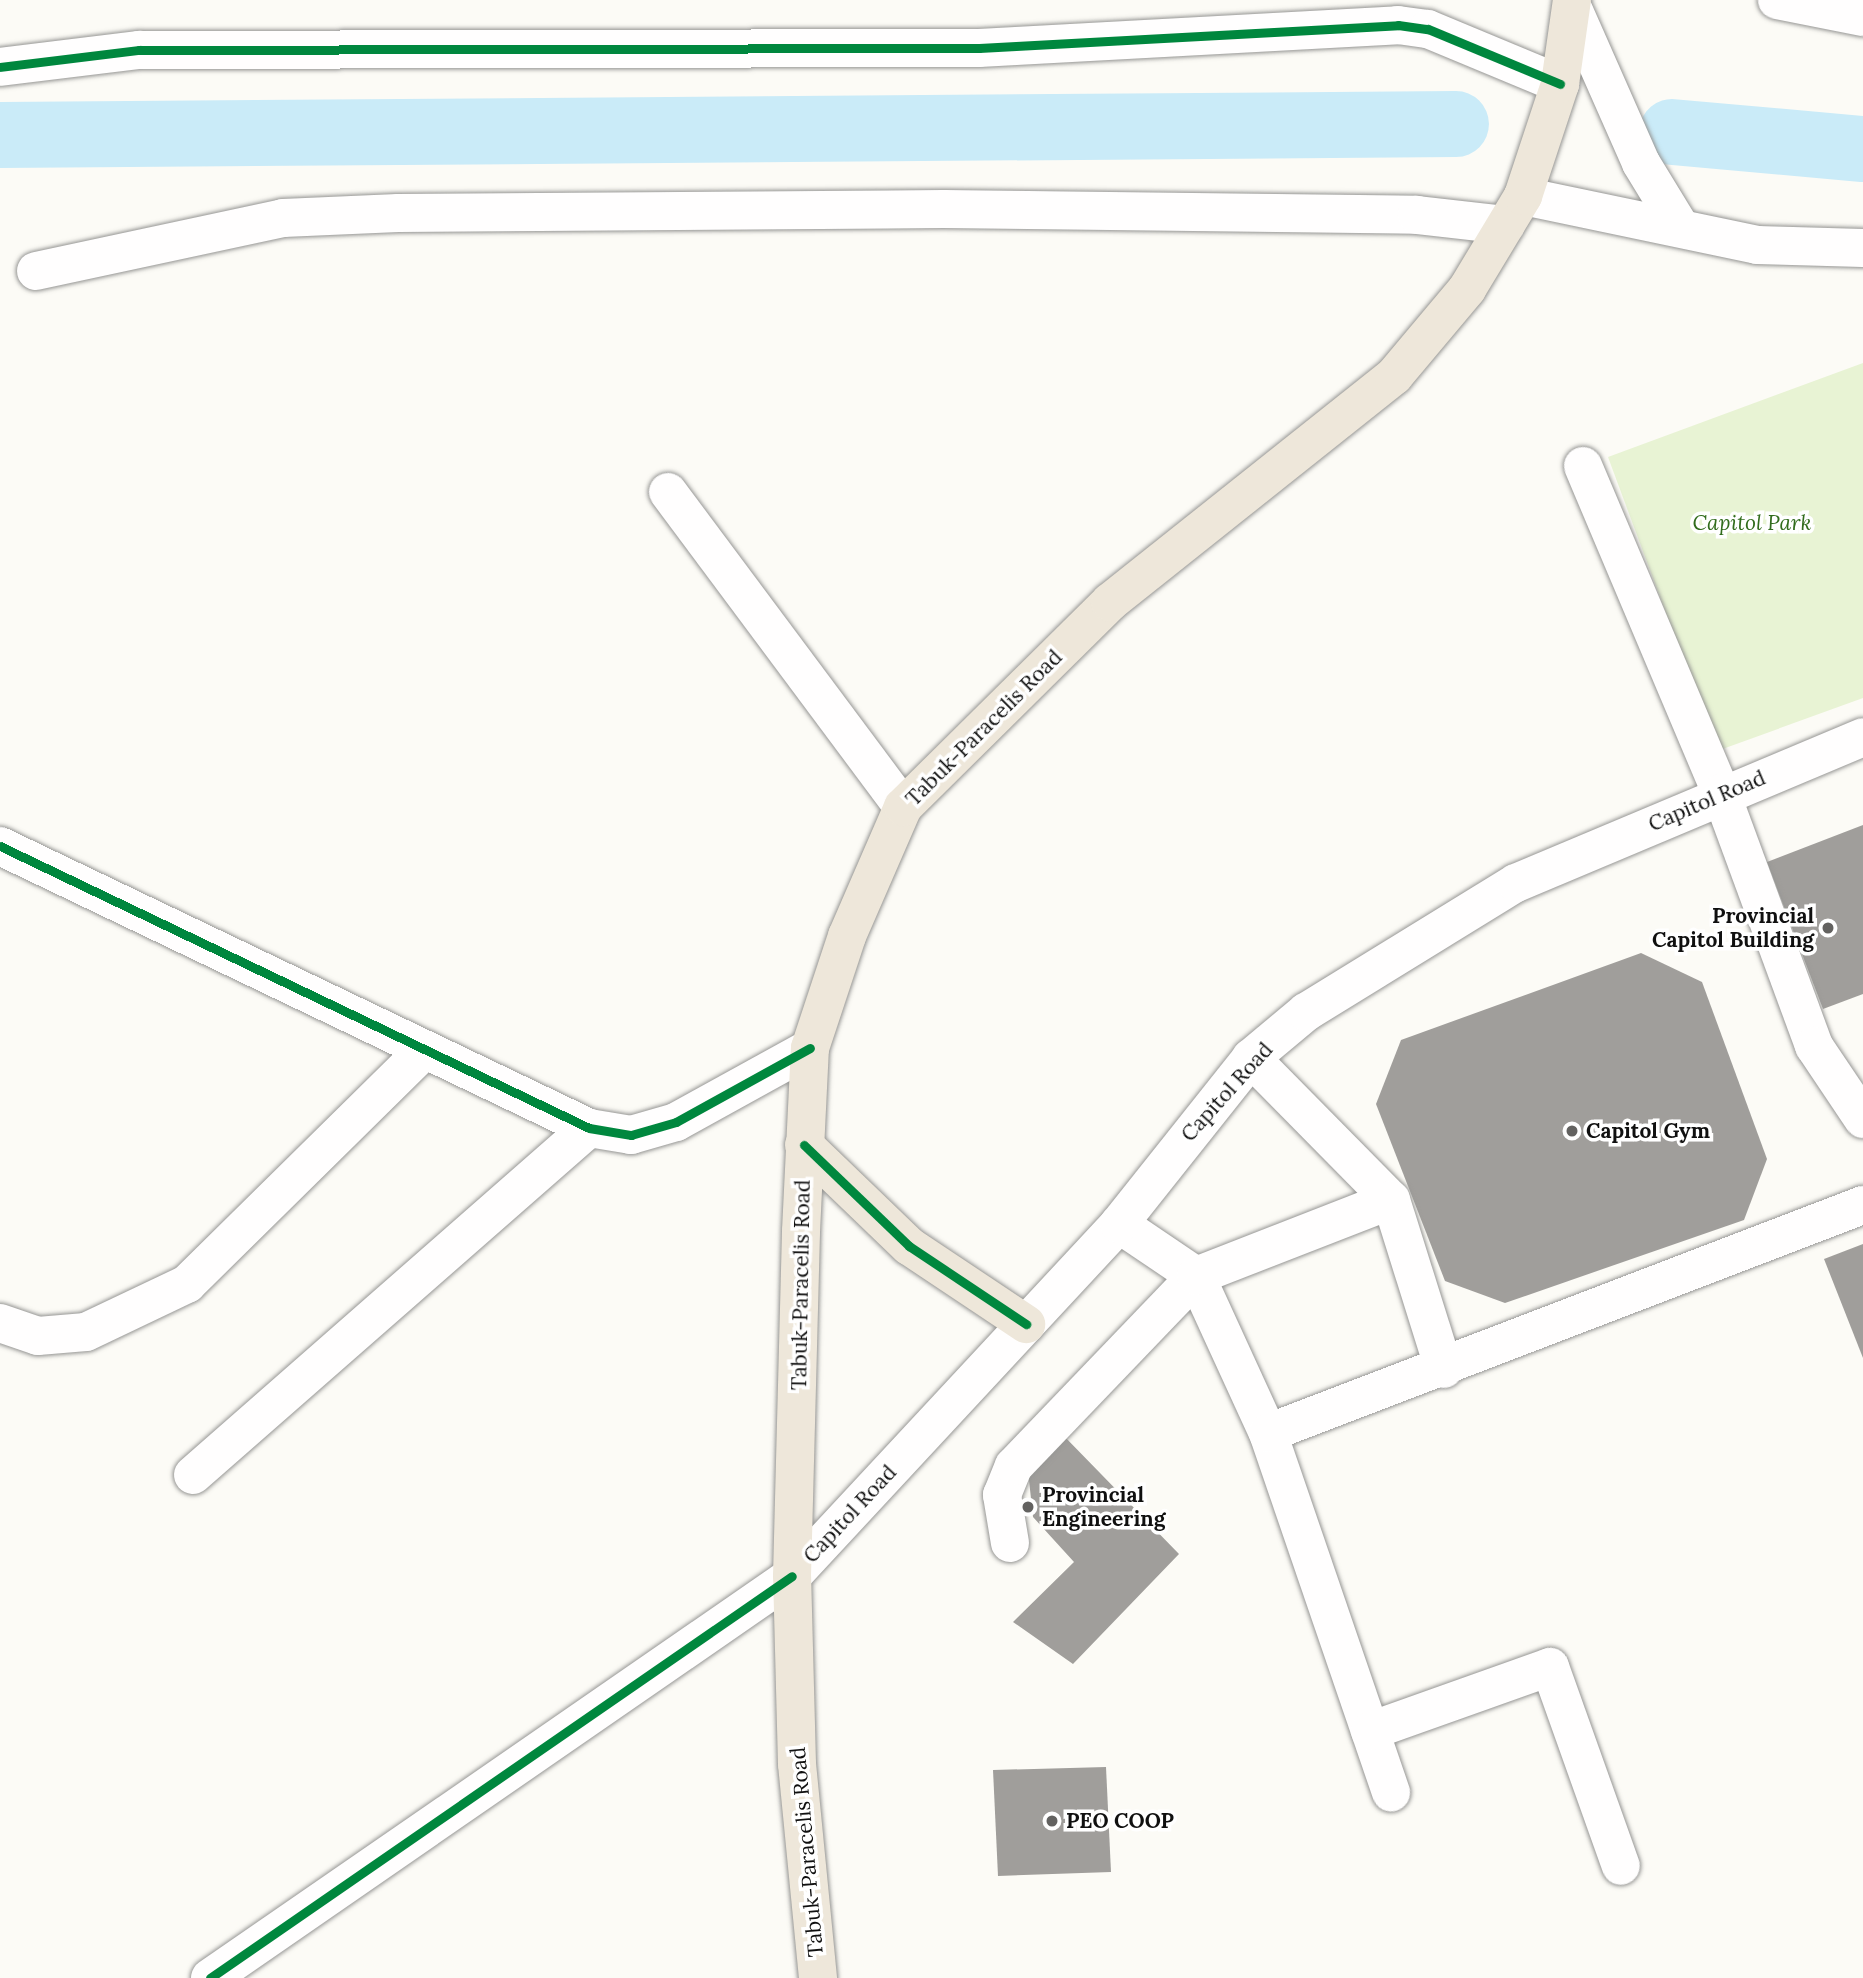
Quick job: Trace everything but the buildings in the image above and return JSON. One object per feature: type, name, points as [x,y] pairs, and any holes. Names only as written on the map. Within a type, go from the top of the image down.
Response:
[{"type":"main road","name":"Tabuk-Paracelis Road","points":[[818,1978],[797,1764],[792,1576],[804,1145],[810,1048],[847,936],[903,807],[1110,602],[1394,376],[1467,289],[1514,210],[1560,84],[1573,6]]},
{"type":"main road","points":[[804,1145],[909,1246],[1026,1324]]},
{"type":"street","points":[[1777,0],[1863,17]]},
{"type":"street","points":[[1573,6],[1641,163],[1680,227]]},
{"type":"street","points":[[0,67],[139,50],[979,48],[1190,41],[1388,25],[1428,29],[1560,84]]},
{"type":"street","points":[[36,271],[283,218],[398,214],[943,209],[1417,215],[1514,210],[1680,227],[1757,245],[1863,247]]},
{"type":"street","points":[[1584,467],[1721,793],[1814,1046],[1863,1119]]},
{"type":"street","points":[[668,492],[903,807]]},
{"type":"street","name":"Capitol Road","points":[[210,1978],[792,1576],[1119,1224],[1251,1058],[1306,1012],[1516,883],[1721,793],[1863,737]]},
{"type":"street","points":[[0,846],[589,1128],[631,1135],[676,1122],[810,1048]]},
{"type":"street","points":[[0,1323],[38,1336],[86,1332],[187,1284],[424,1050]]},
{"type":"street","points":[[1251,1058],[1391,1200],[1444,1369]]},
{"type":"street","points":[[193,1475],[589,1128]]},
{"type":"street","points":[[1010,1543],[1002,1495],[1014,1466],[1196,1276],[1391,1200]]},
{"type":"street","points":[[1268,1433],[1444,1369],[1863,1205]]},
{"type":"street","points":[[1119,1224],[1196,1276],[1268,1433],[1391,1793]]},
{"type":"street","points":[[1370,1731],[1550,1667],[1620,1866]]},
{"type":"green space","name":"Capitol Park","points":[[1863,363],[1863,698],[1717,751],[1608,457]]},
{"type":"waterway","points":[[0,135],[1456,124]]},
{"type":"waterway","points":[[1672,132],[1863,149]]},
{"type":"cycle path","points":[[0,67],[139,50],[979,48],[1398,25],[1428,29],[1560,84]]},
{"type":"cycle path","points":[[0,846],[589,1128],[631,1135],[676,1122],[810,1048]]},
{"type":"cycle path","points":[[804,1145],[909,1246],[1026,1324]]},
{"type":"cycle path","points":[[210,1978],[792,1576]]},
{"type":"place","name":"Provincial Capitol Building","points":[[1828,928]]},
{"type":"place","name":"Capitol Gym","points":[[1572,1131]]},
{"type":"place","name":"Provincial Engineering","points":[[1028,1507]]},
{"type":"place","name":"PEO COOP","points":[[1052,1821]]}]
